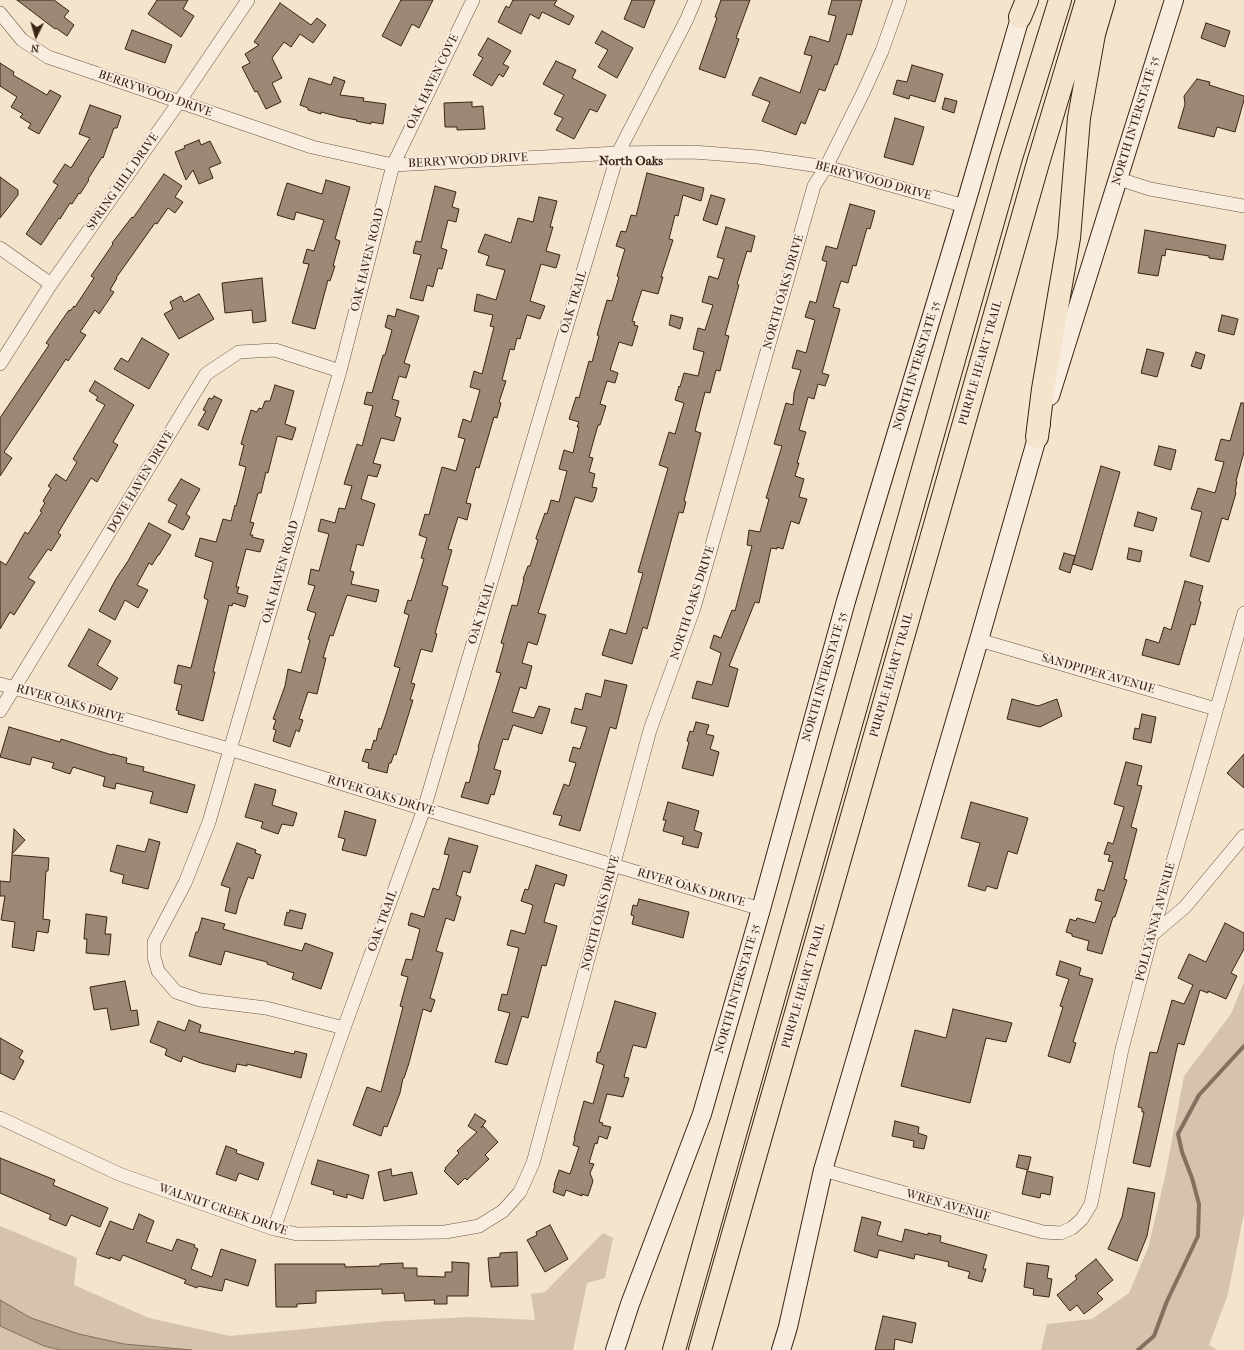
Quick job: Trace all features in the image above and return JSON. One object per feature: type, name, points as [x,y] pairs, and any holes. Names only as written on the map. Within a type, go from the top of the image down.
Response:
[{"type":"highway","points":[[674,1350],[1009,165],[1060,0]]},
{"type":"highway","name":"PURPLE HEART TRAIL","points":[[700,1350],[1036,170],[1087,0]]},
{"type":"highway","points":[[1037,437],[1043,389],[1069,238],[1079,118],[1094,34],[1104,0]]},
{"type":"main road","name":"NORTH INTERSTATE 35","points":[[782,1350],[823,1170],[979,640],[1037,437],[1174,0]]},
{"type":"main road","name":"NORTH INTERSTATE 35","points":[[616,1348],[630,1304],[702,1114],[761,909],[846,601],[1024,6]]},
{"type":"street","name":"SPRING HILL DRIVE","points":[[0,364],[51,284],[179,102],[248,0]]},
{"type":"street","name":"OAK HAVEN COVE","points":[[393,165],[473,0]]},
{"type":"street","name":"OAK TRAIL","points":[[274,1229],[344,1028],[424,809],[618,153],[686,21],[695,0]]},
{"type":"street","name":"NORTH OAKS DRIVE","points":[[503,1211],[520,1192],[533,1163],[650,730],[694,608],[814,186],[826,167],[863,93],[882,51],[900,0]]},
{"type":"street","name":"BERRYWOOD DRIVE","points":[[0,13],[22,40],[48,57],[312,147],[393,165],[618,153],[693,152],[758,157],[826,167],[965,206]]},
{"type":"street","name":"OAK HAVEN ROAD","points":[[344,1028],[266,1008],[200,1000],[176,992],[158,971],[154,957],[154,942],[185,883],[209,822],[340,370],[393,165]]},
{"type":"street","points":[[1119,178],[1150,189],[1244,206]]},
{"type":"street","points":[[0,248],[51,284]]},
{"type":"street","name":"DOVE HAVEN DRIVE","points":[[0,711],[206,374],[239,352],[275,350],[340,370]]},
{"type":"street","name":"POLLYANNA AVENUE","points":[[1072,1228],[1082,1219],[1091,1204],[1122,1049],[1152,935],[1244,613]]},
{"type":"street","name":"SANDPIPER AVENUE","points":[[979,640],[1216,709]]},
{"type":"street","name":"RIVER OAKS DRIVE","points":[[0,684],[229,750],[761,909]]},
{"type":"street","points":[[1152,935],[1185,907],[1244,836]]},
{"type":"street","name":"WALNUT CREEK DRIVE","points":[[0,1118],[119,1174],[274,1229],[298,1234],[445,1232],[478,1226],[503,1211]]},
{"type":"street","name":"WREN AVENUE","points":[[823,1170],[1044,1232],[1060,1233],[1072,1228]]},
{"type":"shaded area","points":[[1244,982],[1244,1213],[1228,1294],[1209,1345],[1217,1350],[1041,1350],[1047,1324],[1092,1319],[1129,1293],[1148,1248],[1165,1177],[1184,1076],[1231,1014]]},
{"type":"shaded area","points":[[0,1226],[77,1258],[74,1285],[149,1318],[230,1336],[388,1321],[471,1317],[535,1320],[531,1294],[545,1292],[603,1233],[613,1238],[605,1278],[587,1283],[573,1350],[0,1350]]},
{"type":"shaded area","points":[[0,1300],[31,1318],[79,1334],[124,1344],[192,1350],[60,1350],[44,1346],[0,1326]]},
{"type":"building","points":[[17,0],[54,0],[69,11],[64,17],[74,25],[67,36],[56,28],[55,29]]},
{"type":"building","points":[[157,0],[188,0],[183,9],[194,16],[181,37],[148,14]]},
{"type":"building","points":[[401,0],[433,0],[419,28],[412,24],[401,46],[382,36]]},
{"type":"building","points":[[513,0],[557,0],[554,5],[574,16],[569,25],[542,12],[539,19],[530,14],[521,34],[498,22],[506,6],[509,8]]},
{"type":"building","points":[[632,0],[655,0],[644,28],[624,19]]},
{"type":"building","points":[[721,0],[750,0],[736,38],[739,39],[725,78],[699,69],[717,18],[715,17]]},
{"type":"building","points":[[832,0],[862,0],[852,35],[847,34],[837,65],[835,64],[825,91],[819,89],[805,124],[801,122],[796,135],[762,121],[770,102],[752,95],[760,77],[800,93],[812,56],[804,54],[810,36],[829,42],[836,16],[828,14]]},
{"type":"building","points":[[280,3],[311,25],[317,18],[326,25],[313,43],[300,34],[291,47],[284,42],[272,58],[282,78],[272,83],[281,102],[266,109],[242,67],[250,63],[245,54],[259,45],[254,42]]},
{"type":"building","points":[[1206,23],[1230,31],[1225,47],[1201,38]]},
{"type":"building","points":[[132,30],[172,45],[165,63],[125,49]]},
{"type":"building","points":[[602,31],[633,48],[617,78],[598,67],[608,50],[595,43]]},
{"type":"building","points":[[488,38],[511,51],[503,64],[509,67],[503,77],[499,74],[492,86],[473,75],[483,58],[478,55]]},
{"type":"building","points":[[556,61],[576,70],[572,78],[606,95],[597,112],[590,109],[574,139],[556,130],[563,118],[554,114],[564,95],[543,84]]},
{"type":"building","points":[[0,63],[14,72],[13,75],[47,95],[50,90],[61,96],[39,134],[28,128],[31,124],[20,117],[23,114],[11,107],[17,97],[0,86]]},
{"type":"building","points":[[912,65],[943,74],[935,102],[910,95],[909,99],[893,94],[897,80],[907,82]]},
{"type":"building","points":[[334,77],[345,81],[340,95],[364,98],[363,101],[386,104],[383,124],[371,122],[371,124],[321,112],[321,114],[308,110],[308,108],[300,105],[309,78],[331,85]]},
{"type":"building","points":[[1197,79],[1210,82],[1209,85],[1244,96],[1235,132],[1217,127],[1214,137],[1178,128],[1185,104],[1184,96]]},
{"type":"building","points":[[945,98],[957,101],[954,113],[942,109]]},
{"type":"building","points":[[472,102],[472,107],[483,106],[485,129],[457,130],[457,127],[445,127],[444,103]]},
{"type":"building","points":[[90,105],[121,116],[117,128],[114,128],[103,158],[102,157],[80,194],[79,193],[72,204],[70,203],[41,245],[26,234],[58,185],[53,182],[65,164],[71,168],[90,138],[79,134]]},
{"type":"building","points":[[895,118],[924,127],[913,165],[884,157]]},
{"type":"building","points":[[199,140],[201,145],[210,141],[221,163],[209,168],[213,178],[199,184],[193,170],[186,180],[175,152],[185,148],[184,146]]},
{"type":"building","points":[[647,173],[704,188],[701,201],[683,195],[678,216],[675,215],[669,239],[673,240],[661,277],[663,277],[658,294],[642,290],[632,321],[635,322],[634,325],[638,326],[632,346],[619,342],[610,370],[618,373],[615,383],[607,381],[600,404],[606,406],[600,425],[598,425],[589,457],[593,458],[589,472],[595,474],[592,487],[597,488],[594,499],[592,502],[575,497],[538,613],[546,615],[537,645],[528,642],[522,663],[532,666],[526,689],[520,687],[512,712],[534,718],[539,706],[550,709],[542,734],[513,725],[508,740],[503,739],[494,769],[501,771],[494,795],[491,794],[488,804],[461,797],[466,782],[469,783],[479,748],[478,747],[501,673],[496,672],[504,644],[501,643],[512,605],[517,606],[523,579],[528,566],[530,566],[538,540],[536,538],[545,513],[547,514],[551,500],[559,502],[567,471],[559,469],[564,450],[573,453],[579,427],[577,427],[579,422],[569,419],[576,397],[579,398],[589,361],[592,362],[599,336],[597,335],[607,300],[612,301],[619,277],[617,276],[625,249],[616,246],[621,231],[626,232],[631,215],[636,216]]},
{"type":"building","points":[[164,174],[182,186],[175,197],[183,202],[175,213],[168,208],[157,224],[155,223],[116,278],[110,290],[114,292],[99,314],[95,310],[80,332],[86,335],[68,361],[66,359],[4,452],[12,458],[0,476],[0,418],[49,345],[46,343],[69,310],[70,311],[74,306],[75,307],[94,278],[91,276],[113,244],[112,243],[132,217],[133,218]]},
{"type":"building","points":[[0,177],[18,190],[18,195],[0,218]]},
{"type":"building","points":[[326,180],[350,187],[335,239],[340,241],[333,266],[335,266],[330,281],[328,280],[315,329],[292,323],[309,264],[303,263],[307,249],[314,251],[324,220],[296,212],[294,220],[277,215],[287,183],[322,194]]},
{"type":"building","points":[[435,186],[456,192],[452,207],[459,209],[456,222],[448,220],[441,248],[447,250],[442,269],[438,268],[433,287],[427,285],[423,301],[410,298],[421,255],[413,253],[416,241],[421,242]]},
{"type":"building","points":[[711,195],[725,199],[717,225],[703,220]]},
{"type":"building","points":[[539,197],[557,201],[550,227],[553,227],[546,251],[560,255],[556,268],[541,264],[530,301],[545,306],[540,319],[527,315],[520,339],[517,338],[514,350],[510,349],[502,380],[506,381],[499,402],[501,403],[497,418],[494,417],[479,468],[476,467],[466,503],[471,504],[467,520],[458,517],[448,549],[452,550],[442,585],[448,587],[435,633],[437,634],[432,652],[421,649],[411,683],[415,684],[410,700],[413,700],[396,755],[394,754],[391,763],[389,763],[387,773],[368,768],[369,763],[362,761],[366,749],[371,750],[374,740],[376,741],[379,728],[381,729],[400,668],[394,666],[409,615],[404,613],[408,600],[411,601],[424,559],[421,558],[427,538],[419,535],[425,514],[429,515],[442,467],[456,471],[465,439],[458,437],[463,419],[471,422],[480,390],[470,387],[474,371],[482,374],[494,327],[490,326],[493,315],[474,311],[477,294],[496,300],[505,270],[486,265],[489,256],[478,252],[485,234],[511,243],[518,218],[533,222]]},
{"type":"building","points":[[850,204],[875,211],[870,229],[867,228],[856,266],[853,265],[848,283],[841,281],[833,307],[840,309],[822,373],[829,375],[825,386],[818,384],[814,399],[808,397],[799,430],[806,432],[797,463],[799,463],[795,476],[804,479],[799,497],[807,499],[799,524],[791,521],[783,549],[777,547],[777,549],[771,548],[759,603],[755,602],[729,666],[738,669],[728,707],[692,698],[697,681],[712,685],[721,653],[710,648],[714,635],[721,638],[732,610],[735,611],[752,546],[747,545],[749,530],[760,532],[769,499],[766,498],[782,446],[774,444],[786,403],[793,405],[794,393],[801,370],[792,368],[797,350],[806,353],[815,320],[805,317],[810,301],[816,303],[827,262],[822,260],[826,246],[837,249]]},
{"type":"building","points":[[726,227],[755,236],[751,252],[747,251],[737,284],[739,285],[725,335],[729,336],[720,371],[716,370],[710,393],[705,392],[695,431],[701,433],[684,501],[686,502],[683,513],[679,512],[647,629],[643,627],[632,664],[602,655],[610,629],[626,634],[643,573],[638,572],[668,468],[659,465],[669,432],[675,434],[684,403],[675,400],[684,373],[698,376],[704,352],[693,349],[698,328],[705,330],[713,305],[702,302],[709,276],[718,279],[724,259],[717,257]]},
{"type":"building","points":[[1145,230],[1226,245],[1223,260],[1209,258],[1209,256],[1166,249],[1165,256],[1162,255],[1158,276],[1138,273]]},
{"type":"building","points":[[262,278],[266,321],[253,323],[252,310],[225,313],[222,283]]},
{"type":"building","points":[[199,294],[214,319],[179,339],[164,314],[173,309],[170,302],[181,296],[184,302]]},
{"type":"building","points":[[397,309],[419,316],[404,363],[410,365],[406,378],[399,376],[392,399],[399,401],[395,416],[401,418],[394,441],[381,438],[373,463],[381,465],[377,477],[368,475],[361,499],[375,504],[363,546],[357,544],[350,571],[354,572],[351,584],[379,590],[376,602],[347,595],[333,636],[330,635],[323,658],[326,658],[317,694],[308,692],[299,719],[303,720],[299,732],[296,730],[290,747],[273,741],[276,730],[273,729],[276,720],[273,719],[285,686],[288,669],[301,673],[310,640],[308,639],[316,613],[307,610],[315,586],[308,584],[311,569],[319,571],[329,534],[318,531],[321,519],[335,523],[339,508],[345,509],[352,486],[344,484],[357,444],[362,446],[373,406],[364,404],[367,392],[372,393],[392,330],[385,327],[388,315],[395,317]]},
{"type":"building","points":[[671,315],[683,318],[680,329],[669,325]]},
{"type":"building","points":[[1222,315],[1238,319],[1234,335],[1218,331]]},
{"type":"building","points":[[142,338],[169,354],[149,389],[114,369],[121,358],[128,362]]},
{"type":"building","points":[[1147,349],[1164,353],[1157,377],[1141,373]]},
{"type":"building","points":[[1196,352],[1205,355],[1201,369],[1191,366]]},
{"type":"building","points":[[95,381],[134,405],[113,442],[118,445],[97,482],[91,478],[58,533],[61,535],[51,551],[48,549],[28,578],[35,582],[14,615],[10,612],[0,629],[0,561],[6,565],[25,532],[28,534],[42,512],[40,511],[45,503],[43,501],[51,488],[48,486],[56,474],[66,481],[77,462],[73,459],[105,405],[96,400],[98,397],[89,391]]},
{"type":"building","points":[[275,385],[294,391],[285,424],[296,428],[292,440],[277,437],[268,473],[266,472],[261,493],[258,493],[250,522],[254,523],[250,535],[253,535],[252,537],[264,540],[260,552],[246,549],[236,587],[239,587],[237,593],[248,596],[245,607],[233,603],[232,606],[229,605],[203,721],[178,714],[179,711],[176,710],[182,685],[174,683],[178,665],[191,668],[208,600],[204,598],[213,562],[195,556],[200,538],[216,542],[223,519],[231,521],[246,467],[239,465],[244,445],[241,444],[251,410],[257,412],[259,408],[262,409],[265,401],[270,401]]},
{"type":"building","points":[[214,396],[222,400],[208,430],[198,425],[206,411],[203,410],[209,398],[212,399]]},
{"type":"building","points":[[1241,403],[1244,403],[1244,452],[1236,481],[1236,493],[1228,520],[1222,518],[1209,562],[1190,556],[1202,512],[1191,509],[1198,488],[1215,493],[1224,462],[1215,460],[1221,439],[1230,441]]},
{"type":"building","points":[[1159,446],[1176,450],[1171,470],[1154,465]]},
{"type":"building","points":[[1101,466],[1120,472],[1092,570],[1073,564]]},
{"type":"building","points":[[181,479],[200,489],[186,514],[190,517],[183,530],[168,522],[177,505],[168,500]]},
{"type":"building","points":[[1138,512],[1157,518],[1153,531],[1134,526]]},
{"type":"building","points":[[149,523],[171,535],[152,565],[149,563],[137,585],[148,590],[138,608],[125,600],[115,620],[99,611]]},
{"type":"building","points":[[1129,548],[1142,551],[1140,562],[1127,559]]},
{"type":"building","points":[[1064,553],[1075,556],[1070,573],[1059,569]]},
{"type":"building","points":[[1185,581],[1203,586],[1199,601],[1201,602],[1195,625],[1191,624],[1179,665],[1142,655],[1146,639],[1159,643],[1164,627],[1171,630]]},
{"type":"building","points":[[89,629],[111,641],[97,665],[118,678],[111,690],[68,666]]},
{"type":"building","points":[[605,680],[627,685],[616,729],[610,727],[580,831],[559,825],[562,816],[553,814],[564,784],[569,786],[576,763],[569,761],[573,747],[580,749],[587,727],[571,723],[575,708],[582,710],[586,693],[601,697]]},
{"type":"building","points":[[1012,699],[1038,706],[1057,699],[1062,716],[1040,727],[1007,719]]},
{"type":"building","points":[[1142,714],[1156,717],[1151,743],[1133,739],[1135,728],[1139,729]]},
{"type":"building","points":[[696,722],[709,725],[706,734],[714,736],[710,749],[719,752],[713,776],[682,768],[689,742],[687,741],[690,731],[693,732]]},
{"type":"building","points":[[9,727],[60,742],[61,739],[112,755],[127,758],[126,763],[144,767],[143,771],[195,785],[187,813],[150,803],[153,792],[116,783],[115,789],[103,786],[105,777],[73,767],[70,774],[52,768],[54,763],[32,757],[30,765],[0,757]]},
{"type":"building","points":[[1244,754],[1244,788],[1227,773]]},
{"type":"building","points":[[1126,762],[1142,766],[1137,785],[1142,786],[1131,827],[1137,829],[1124,879],[1127,880],[1115,917],[1113,917],[1102,954],[1087,950],[1089,941],[1072,936],[1072,934],[1066,932],[1070,919],[1076,921],[1077,918],[1095,923],[1102,902],[1095,900],[1098,889],[1104,891],[1113,862],[1108,861],[1110,855],[1104,854],[1108,842],[1113,844],[1124,807],[1114,804]]},
{"type":"building","points":[[255,784],[276,790],[272,805],[297,813],[293,826],[282,824],[278,834],[261,828],[263,822],[245,817]]},
{"type":"building","points":[[668,802],[699,811],[694,830],[702,833],[698,848],[682,844],[684,837],[663,831],[666,820],[663,820]]},
{"type":"building","points":[[971,802],[1028,818],[1017,854],[1008,851],[997,889],[987,886],[985,891],[968,886],[980,843],[961,838]]},
{"type":"building","points":[[345,811],[376,820],[366,856],[342,850],[345,839],[338,837]]},
{"type":"building","points":[[14,829],[25,840],[12,854]]},
{"type":"building","points":[[449,838],[478,846],[470,873],[463,871],[456,895],[461,897],[454,921],[446,918],[436,951],[443,953],[430,998],[435,1000],[431,1012],[423,1009],[400,1093],[387,1127],[384,1126],[381,1136],[353,1125],[367,1087],[381,1092],[403,1007],[400,1006],[408,977],[401,975],[406,959],[412,960],[420,929],[408,925],[411,913],[424,917],[433,888],[439,890],[449,855],[444,854]]},
{"type":"building","points":[[149,839],[160,842],[148,889],[122,883],[124,875],[110,871],[117,845],[145,852]]},
{"type":"building","points":[[237,843],[256,850],[255,853],[261,855],[253,879],[248,877],[236,914],[225,911],[230,888],[221,885]]},
{"type":"building","points":[[12,855],[49,858],[48,871],[46,871],[43,919],[50,920],[48,933],[37,931],[34,951],[12,947],[15,922],[1,920],[5,896],[0,896],[0,881],[10,882]]},
{"type":"building","points":[[536,865],[567,875],[564,886],[555,883],[544,922],[557,926],[546,966],[542,965],[528,1018],[522,1016],[507,1065],[495,1062],[510,1013],[498,1010],[502,994],[507,995],[519,948],[507,945],[511,930],[525,934],[533,905],[521,901],[525,889],[528,890]]},
{"type":"building","points":[[639,899],[689,912],[683,938],[632,924],[634,916],[631,915],[633,905],[637,906]]},
{"type":"building","points":[[290,910],[306,914],[302,929],[284,925],[287,912],[289,913]]},
{"type":"building","points":[[86,914],[107,917],[105,934],[111,934],[109,955],[86,953],[87,939],[84,939]]},
{"type":"building","points":[[202,918],[225,924],[223,929],[302,951],[305,943],[333,953],[321,989],[292,979],[294,973],[267,964],[267,962],[225,951],[221,965],[189,956]]},
{"type":"building","points":[[1225,923],[1244,933],[1244,949],[1231,973],[1237,976],[1226,999],[1208,991],[1208,993],[1200,990],[1184,1045],[1178,1043],[1150,1167],[1133,1163],[1144,1112],[1142,1112],[1142,1108],[1138,1107],[1150,1052],[1157,1053],[1172,1000],[1184,1004],[1193,985],[1178,978],[1189,954],[1206,962]]},
{"type":"building","points":[[1060,961],[1081,968],[1079,975],[1093,979],[1073,1042],[1076,1043],[1070,1063],[1048,1056],[1063,1007],[1060,1006],[1069,979],[1056,975]]},
{"type":"building","points":[[125,981],[131,1011],[137,1010],[139,1025],[111,1030],[107,1008],[94,1010],[90,987]]},
{"type":"building","points":[[615,1001],[656,1013],[646,1048],[633,1045],[624,1077],[629,1078],[623,1097],[607,1094],[599,1122],[603,1123],[602,1125],[611,1127],[607,1139],[599,1136],[597,1144],[595,1143],[589,1163],[594,1164],[590,1173],[593,1181],[588,1196],[582,1194],[582,1196],[566,1190],[564,1196],[553,1192],[554,1185],[559,1170],[570,1174],[579,1147],[573,1145],[574,1138],[584,1101],[593,1104],[604,1065],[596,1062],[598,1052],[600,1052]]},
{"type":"building","points":[[953,1009],[1012,1023],[1006,1042],[986,1038],[970,1103],[901,1086],[915,1030],[946,1038]]},
{"type":"building","points":[[189,1020],[201,1025],[199,1032],[294,1054],[295,1051],[307,1054],[301,1078],[247,1064],[247,1066],[237,1064],[235,1072],[201,1063],[183,1056],[181,1062],[165,1055],[167,1049],[150,1042],[158,1021],[185,1031]]},
{"type":"building","points":[[0,1038],[23,1051],[19,1058],[24,1061],[14,1080],[0,1073]]},
{"type":"building","points":[[475,1114],[486,1121],[481,1128],[483,1126],[498,1142],[485,1155],[489,1159],[467,1180],[465,1178],[458,1185],[444,1171],[459,1153],[457,1151],[477,1132],[468,1126]]},
{"type":"building","points":[[895,1121],[919,1127],[918,1133],[927,1136],[924,1149],[913,1147],[914,1141],[892,1136]]},
{"type":"building","points":[[226,1146],[237,1150],[236,1153],[264,1163],[258,1180],[239,1173],[236,1181],[216,1174]]},
{"type":"building","points":[[1019,1155],[1031,1157],[1028,1170],[1016,1167]]},
{"type":"building","points":[[0,1158],[55,1180],[53,1185],[108,1208],[100,1227],[71,1215],[66,1226],[49,1219],[51,1215],[0,1193]]},
{"type":"building","points":[[318,1160],[369,1175],[363,1199],[347,1194],[347,1198],[333,1194],[334,1191],[311,1184]]},
{"type":"building","points":[[391,1169],[392,1176],[412,1172],[417,1194],[384,1201],[378,1172]]},
{"type":"building","points":[[1027,1171],[1053,1177],[1050,1195],[1041,1193],[1040,1198],[1022,1194]]},
{"type":"building","points":[[1128,1188],[1155,1193],[1147,1236],[1137,1261],[1108,1249],[1122,1217]]},
{"type":"building","points":[[139,1214],[154,1221],[146,1242],[172,1251],[177,1239],[195,1245],[194,1247],[198,1249],[191,1269],[212,1277],[221,1249],[256,1260],[248,1286],[225,1279],[222,1291],[198,1286],[197,1288],[184,1283],[186,1280],[123,1255],[120,1261],[96,1254],[110,1221],[133,1230]]},
{"type":"building","points":[[862,1217],[881,1222],[877,1235],[902,1242],[905,1229],[928,1235],[928,1233],[941,1236],[940,1242],[987,1255],[983,1269],[986,1269],[982,1282],[968,1278],[970,1272],[948,1266],[949,1262],[915,1254],[914,1259],[879,1250],[877,1258],[854,1251]]},
{"type":"building","points":[[550,1225],[568,1259],[545,1272],[527,1240],[537,1235],[536,1232]]},
{"type":"building","points":[[517,1252],[518,1286],[491,1287],[488,1258],[500,1257],[500,1253]]},
{"type":"building","points":[[1096,1259],[1113,1280],[1097,1293],[1103,1299],[1084,1314],[1077,1305],[1070,1311],[1057,1295],[1077,1279],[1075,1276]]},
{"type":"building","points":[[452,1262],[469,1263],[468,1296],[447,1296],[447,1304],[434,1304],[435,1300],[405,1301],[404,1293],[382,1294],[382,1289],[316,1291],[316,1303],[297,1304],[297,1307],[276,1307],[275,1264],[345,1264],[345,1267],[380,1266],[380,1264],[403,1263],[403,1268],[417,1268],[417,1276],[445,1277],[445,1272],[452,1272]]},
{"type":"building","points":[[1027,1263],[1049,1266],[1047,1278],[1052,1279],[1049,1297],[1033,1295],[1034,1289],[1024,1287]]},
{"type":"building","points":[[883,1316],[916,1323],[912,1343],[895,1339],[894,1350],[875,1350]]},
{"type":"waterway","points":[[1138,1350],[1154,1336],[1167,1301],[1198,1236],[1199,1204],[1192,1178],[1182,1152],[1178,1134],[1199,1095],[1244,1046]]},
{"type":"district","name":"North Oaks","points":[[631,162]]}]
